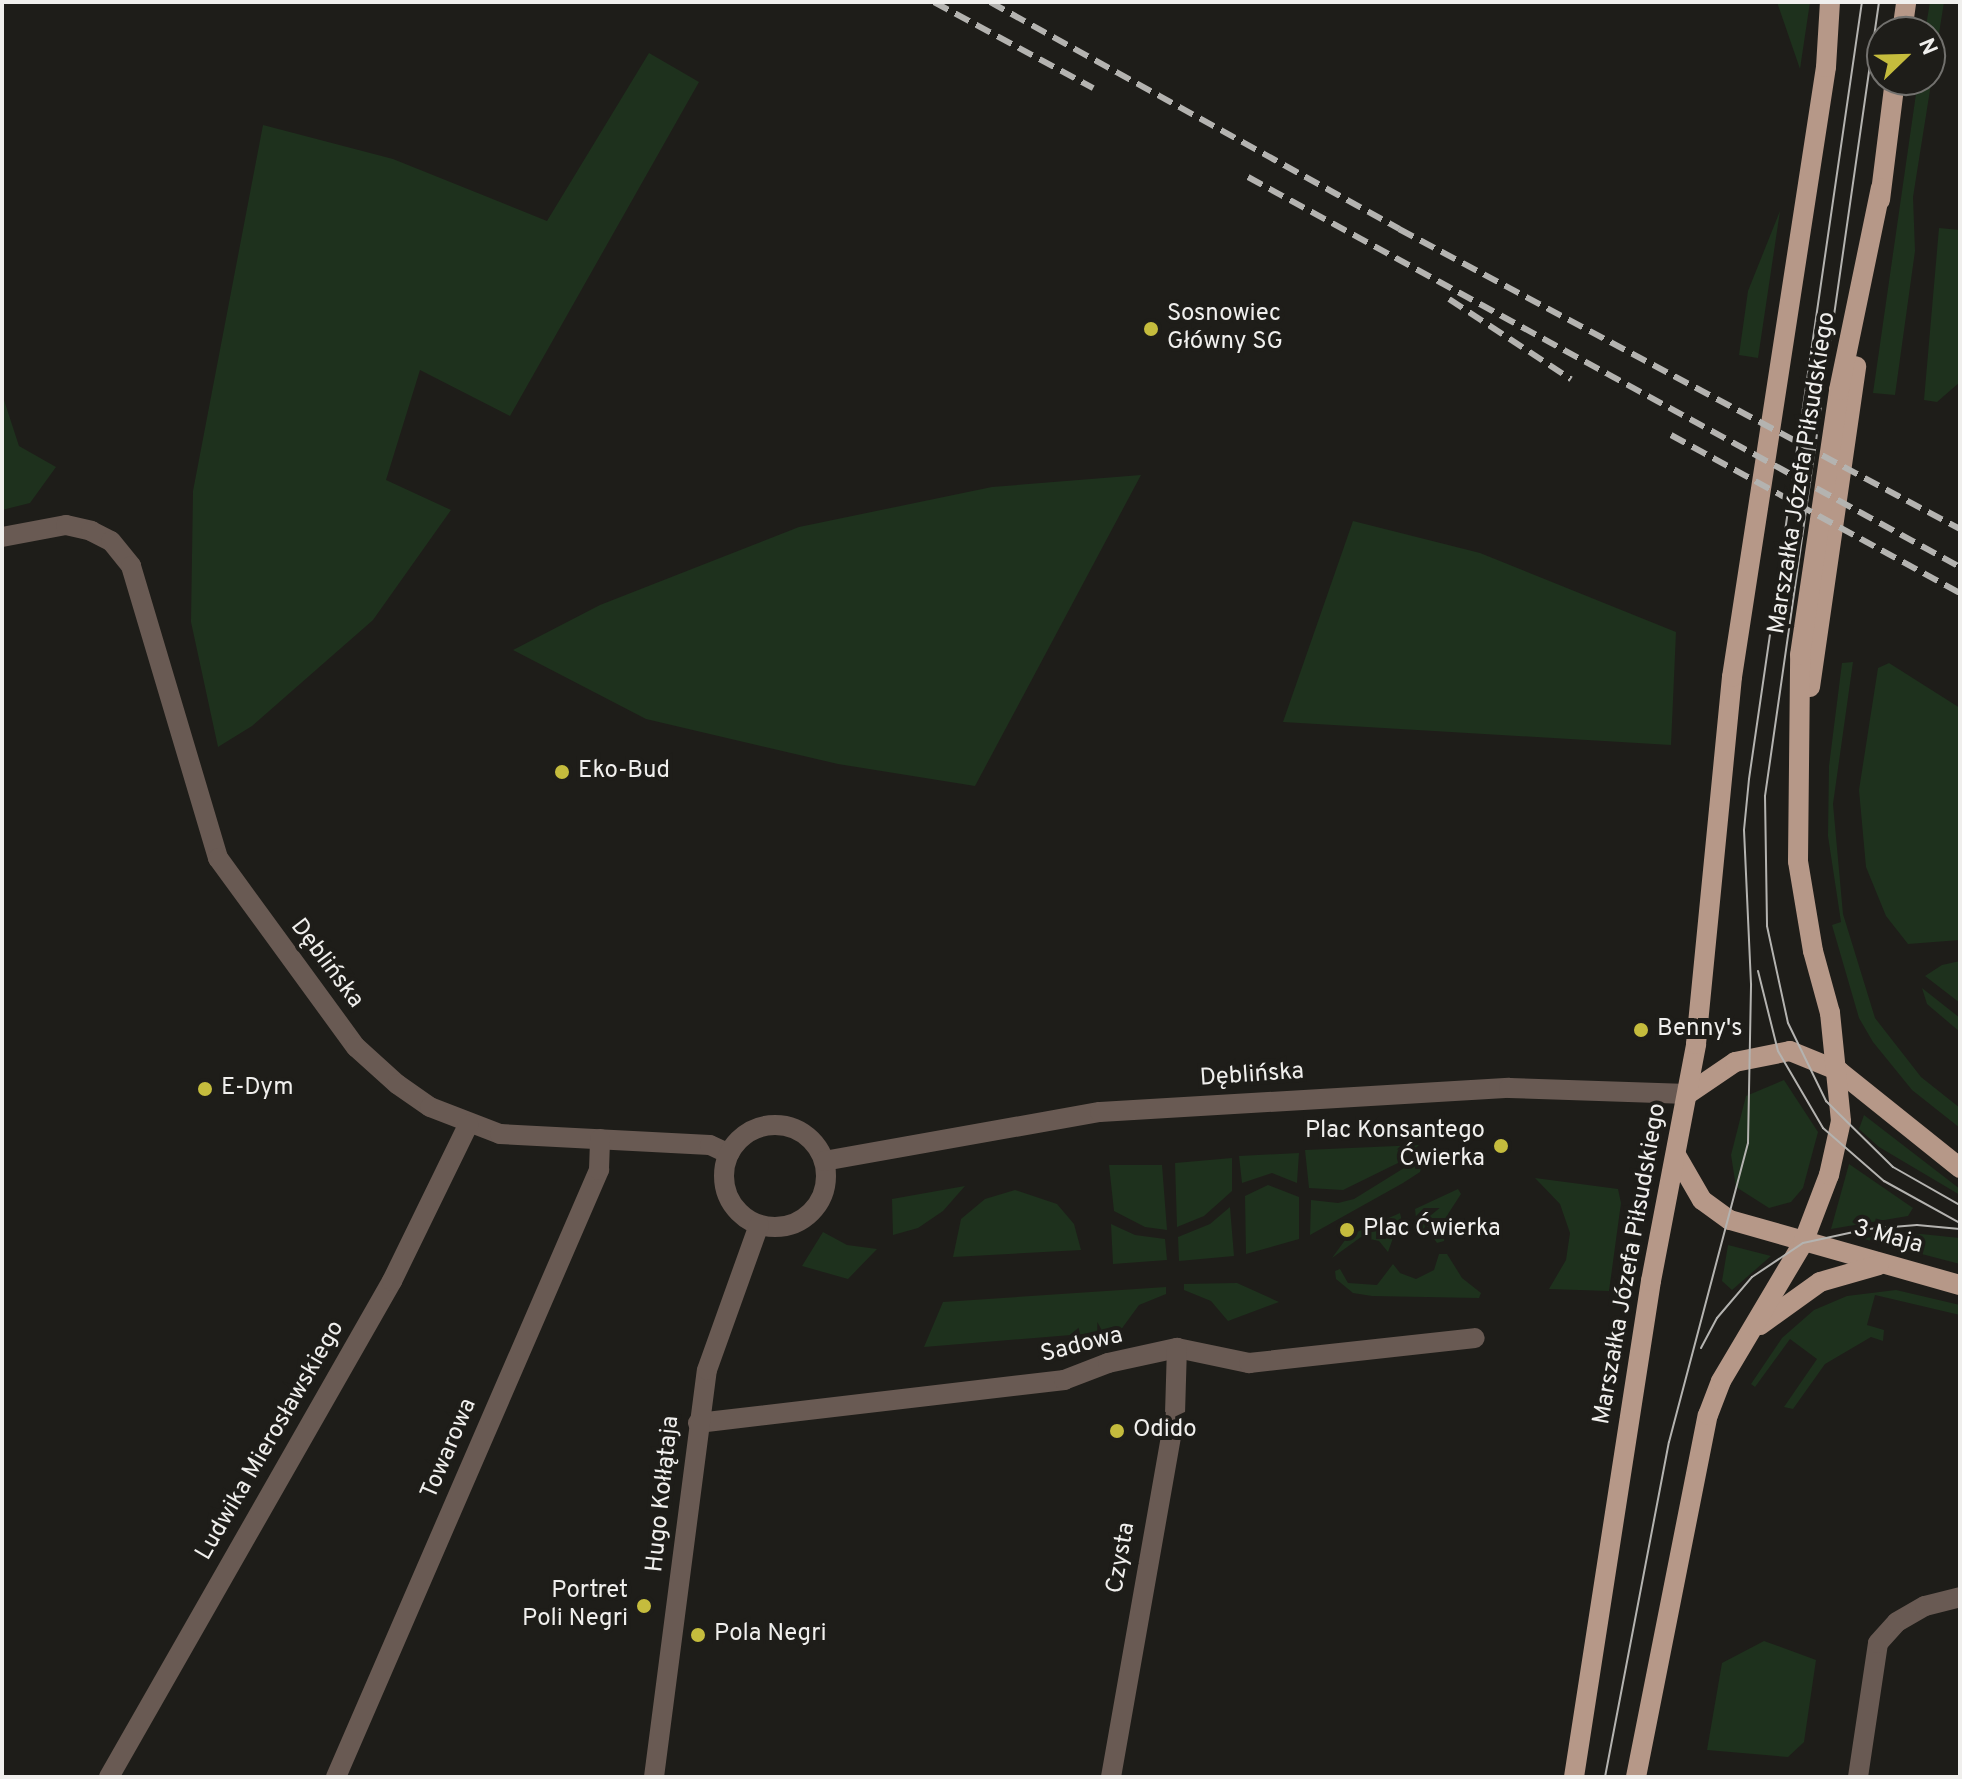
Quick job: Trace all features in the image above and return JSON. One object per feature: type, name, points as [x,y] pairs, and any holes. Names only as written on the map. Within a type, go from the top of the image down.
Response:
[{"type":"main road","name":"Marszałka Józefa Piłsudskiego","points":[[1574,1777],[1651,1281],[1688,1094],[1724,758],[1739,699],[1788,379],[1806,196],[1826,67],[1830,2]]},
{"type":"main road","name":"Marszałka Józefa Piłsudskiego","points":[[1839,1071],[1803,905],[1794,816],[1796,769],[1893,96]]},
{"type":"main road","points":[[1688,1094],[1735,1062],[1778,1051],[1813,1057],[1839,1071],[1960,1168]]},
{"type":"main road","points":[[1636,1777],[1693,1471],[1721,1381],[1803,1243],[1837,1144],[1839,1071]]},
{"type":"main road","points":[[1676,1155],[1690,1185],[1711,1208],[1730,1220],[1803,1243]]},
{"type":"main road","name":"3 Maja","points":[[1803,1243],[1960,1285]]},
{"type":"main road","points":[[1748,1334],[1820,1282],[1887,1264]]},
{"type":"street","name":"Dęblińska","points":[[2,537],[66,525],[111,541],[143,594],[190,776],[218,858],[356,1047],[419,1100],[468,1125],[500,1134],[710,1145],[729,1154]]},
{"type":"street","name":"Dęblińska","points":[[824,1161],[1100,1112],[1509,1088],[1688,1094]]},
{"type":"street","name":"Ludwika Mierosławskiego","points":[[109,1777],[392,1281],[468,1125]]},
{"type":"street","points":[[779,1125],[812,1140],[824,1161],[825,1191],[815,1209],[790,1225],[759,1225],[736,1208],[724,1182],[729,1154],[744,1135],[779,1125]]},
{"type":"street","name":"Towarowa","points":[[336,1777],[599,1170],[600,1139]]},
{"type":"street","name":"Hugo Kołłątaja","points":[[654,1777],[707,1370],[759,1225]]},
{"type":"street","name":"Sadowa","points":[[698,1423],[1064,1380],[1108,1363],[1177,1348],[1249,1363],[1475,1338]]},
{"type":"street","name":"Czysta","points":[[1111,1777],[1175,1414],[1177,1348]]},
{"type":"street","points":[[1858,1777],[1878,1643],[1897,1622],[1925,1606],[1960,1597]]},
{"type":"green space","points":[[1777,2],[1810,2],[1800,69]]},
{"type":"green space","points":[[1930,2],[1944,2],[1942,16],[1928,16]]},
{"type":"green space","points":[[649,53],[699,82],[510,416],[420,370],[386,480],[451,510],[373,620],[252,726],[218,747],[191,622],[193,491],[263,125],[393,159],[547,221]]},
{"type":"green space","points":[[1916,96],[1929,96],[1913,197],[1915,251],[1895,395],[1873,393]]},
{"type":"green space","points":[[1780,211],[1758,358],[1739,355],[1748,291]]},
{"type":"green space","points":[[1939,228],[1960,230],[1960,382],[1937,402],[1924,400]]},
{"type":"green space","points":[[2,394],[19,446],[56,467],[30,503],[2,510]]},
{"type":"green space","points":[[1141,475],[975,786],[838,764],[646,719],[513,650],[600,605],[799,527],[992,487]]},
{"type":"green space","points":[[1353,521],[1480,553],[1676,632],[1671,745],[1283,722]]},
{"type":"green space","points":[[1853,662],[1833,804],[1843,914],[1875,1018],[1921,1077],[1960,1108],[1960,1128],[1912,1090],[1873,1042],[1859,1018],[1832,925],[1841,922],[1828,836],[1829,766],[1842,663]]},
{"type":"green space","points":[[1889,663],[1960,708],[1960,940],[1908,944],[1886,916],[1866,867],[1859,790],[1878,668]]},
{"type":"green space","points":[[1960,961],[1960,1003],[1925,976],[1942,965]]},
{"type":"green space","points":[[1922,988],[1960,1018],[1960,1032],[1927,1004]]},
{"type":"green space","points":[[1784,1080],[1818,1132],[1803,1188],[1791,1202],[1769,1208],[1736,1187],[1731,1155],[1746,1096]]},
{"type":"green space","points":[[1864,1115],[1960,1189],[1960,1195],[1879,1147],[1859,1129]]},
{"type":"green space","points":[[1419,1145],[1400,1162],[1343,1190],[1309,1188],[1305,1150]]},
{"type":"green space","points":[[1299,1153],[1297,1183],[1272,1173],[1242,1183],[1239,1156]]},
{"type":"green space","points":[[1425,1155],[1420,1172],[1310,1235],[1311,1200],[1338,1203],[1354,1199]]},
{"type":"green space","points":[[1232,1158],[1232,1191],[1204,1216],[1177,1227],[1175,1163]]},
{"type":"green space","points":[[1849,1164],[1913,1208],[1908,1216],[1831,1229]]},
{"type":"green space","points":[[1109,1165],[1162,1165],[1167,1230],[1145,1227],[1114,1211]]},
{"type":"green space","points":[[1535,1178],[1618,1189],[1621,1203],[1609,1291],[1549,1289],[1566,1260],[1570,1233],[1560,1204]]},
{"type":"green space","points":[[1268,1185],[1299,1197],[1299,1239],[1246,1254],[1245,1196]]},
{"type":"green space","points":[[965,1186],[943,1211],[918,1228],[893,1235],[892,1199]]},
{"type":"green space","points":[[1458,1189],[1461,1194],[1448,1214],[1444,1241],[1437,1243],[1428,1230],[1417,1227],[1415,1209]]},
{"type":"green space","points":[[1015,1190],[1057,1204],[1074,1224],[1081,1250],[953,1257],[961,1219],[985,1199]]},
{"type":"green space","points":[[1230,1207],[1234,1256],[1179,1261],[1178,1237],[1210,1224]]},
{"type":"green space","points":[[1400,1213],[1404,1230],[1393,1238],[1388,1252],[1379,1241],[1361,1237],[1332,1258],[1348,1236]]},
{"type":"green space","points":[[1111,1224],[1135,1235],[1165,1239],[1167,1260],[1113,1264]]},
{"type":"green space","points":[[823,1232],[847,1245],[877,1249],[848,1279],[802,1266]]},
{"type":"green space","points":[[1921,1234],[1960,1238],[1960,1264],[1860,1238]]},
{"type":"green space","points":[[1728,1245],[1771,1256],[1732,1290],[1722,1281]]},
{"type":"green space","points":[[1439,1254],[1447,1254],[1462,1278],[1481,1293],[1479,1298],[1372,1296],[1353,1293],[1336,1279],[1335,1271],[1340,1269],[1348,1283],[1377,1285],[1393,1264],[1400,1273],[1416,1279],[1434,1270]]},
{"type":"green space","points":[[1237,1283],[1279,1302],[1228,1321],[1211,1301],[1184,1290],[1184,1284]]},
{"type":"green space","points":[[1166,1287],[1166,1294],[1139,1305],[1120,1331],[924,1347],[943,1302]]},
{"type":"green space","points":[[1896,1290],[1960,1305],[1960,1315],[1875,1295],[1867,1325],[1884,1330],[1883,1341],[1871,1337],[1825,1364],[1793,1409],[1784,1407],[1817,1359],[1790,1339],[1755,1387],[1751,1384],[1782,1338],[1814,1310],[1847,1296]]},
{"type":"green space","points":[[1764,1641],[1816,1660],[1804,1742],[1788,1757],[1707,1750],[1722,1663]]},
{"type":"tram line","points":[[1605,1777],[1669,1442],[1748,1143],[1751,984],[1744,830],[1749,779],[1862,2]]},
{"type":"tram line","points":[[1879,2],[1765,796],[1767,926],[1788,1023],[1826,1101],[1893,1167],[1960,1205]]},
{"type":"tram line","points":[[1758,971],[1778,1051],[1823,1128],[1884,1181],[1960,1223]]},
{"type":"tram line","points":[[1701,1348],[1717,1318],[1752,1277],[1803,1243],[1868,1229],[1917,1225],[1960,1229]]},
{"type":"railway","points":[[934,2],[1093,88]]},
{"type":"railway","points":[[990,2],[1399,229],[1960,529]]},
{"type":"railway","points":[[1248,177],[1960,567]]},
{"type":"railway","points":[[1449,299],[1571,379]]},
{"type":"railway","points":[[1671,435],[1960,593]]},
{"type":"place","name":"Sosnowiec Główny SG","points":[[1151,329]]},
{"type":"place","name":"Eko-Bud","points":[[562,772]]},
{"type":"place","name":"Benny's","points":[[1641,1030]]},
{"type":"place","name":"E-Dym","points":[[205,1089]]},
{"type":"place","name":"Plac Konsantego Ćwierka","points":[[1501,1146]]},
{"type":"place","name":"Plac Ćwierka","points":[[1347,1230]]},
{"type":"place","name":"Odido","points":[[1117,1431]]},
{"type":"place","name":"Portret Poli Negri","points":[[644,1606]]},
{"type":"place","name":"Pola Negri","points":[[698,1635]]}]
